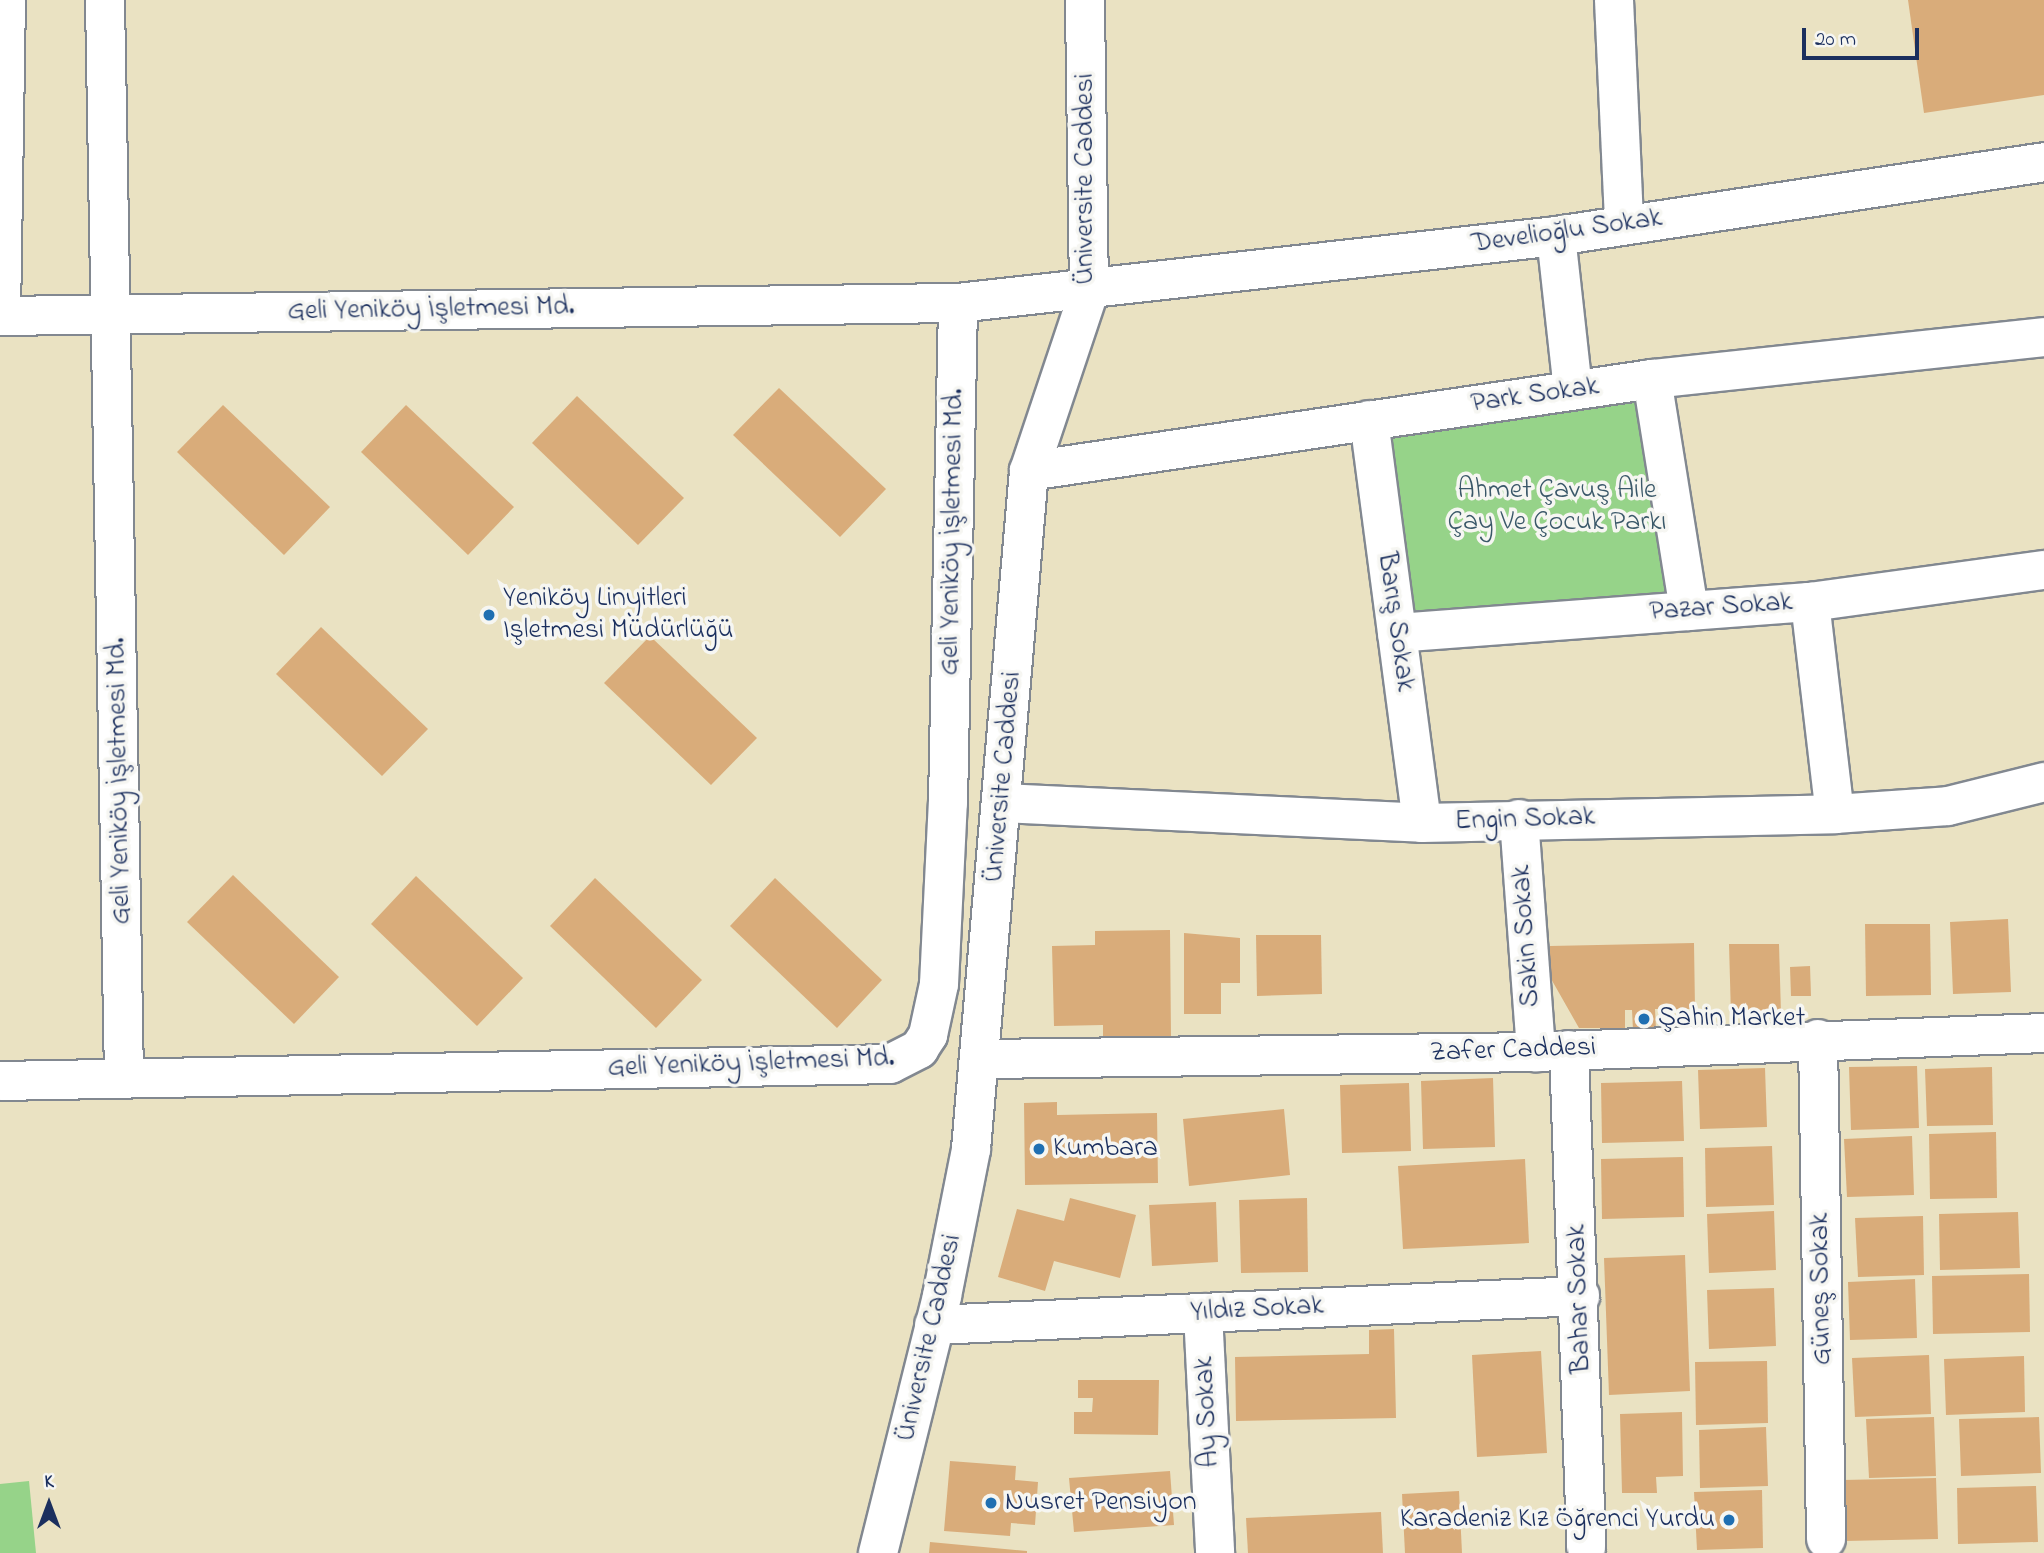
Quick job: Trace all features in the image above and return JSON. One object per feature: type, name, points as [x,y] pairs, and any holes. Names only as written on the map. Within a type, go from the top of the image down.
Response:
[{"type":"street","name":"Geli Yeniköy İşletmesi Md.","points":[[6,0],[1,316],[958,303],[1088,292]]},
{"type":"street","name":"Geli Yeniköy İşletmesi Md.","points":[[106,0],[114,314],[124,1079]]},
{"type":"street","name":"Üniversite Caddesi","points":[[878,1553],[934,1325],[971,1149],[982,1059],[1029,471],[1088,292],[1085,0]]},
{"type":"street","points":[[1614,0],[1624,223]]},
{"type":"street","name":"Develioğlu Sokak","points":[[1088,292],[1556,236],[1624,223],[2044,162]]},
{"type":"street","points":[[1556,236],[1573,390]]},
{"type":"street","name":"Geli Yeniköy İşletmesi Md.","points":[[0,1082],[890,1063],[919,1049],[928,1035],[939,984],[948,803],[958,303]]},
{"type":"street","name":"Park Sokak","points":[[1029,471],[1652,379],[2044,337]]},
{"type":"street","points":[[1652,379],[1689,611]]},
{"type":"street","name":"Barış Sokak","points":[[1369,420],[1422,823]]},
{"type":"street","name":"Pazar Sokak","points":[[1397,633],[1810,602],[2044,570]]},
{"type":"street","points":[[1810,602],[1835,814]]},
{"type":"street","name":"Engin Sokak","points":[[1002,803],[1422,823],[1835,814],[1948,806],[2044,782]]},
{"type":"street","name":"Sakin Sokak","points":[[1519,819],[1553,1051]]},
{"type":"street","name":"Zafer Caddesi","points":[[982,1059],[1553,1051],[1818,1039],[2044,1033]]},
{"type":"street","name":"Güneş Sokak","points":[[1818,1039],[1826,1539]]},
{"type":"street","name":"Bahar Sokak","points":[[1553,1051],[1580,1296],[1586,1547]]},
{"type":"street","name":"Yıldız Sokak","points":[[934,1325],[1580,1296]]},
{"type":"street","name":"Ay Sokak","points":[[1203,1313],[1215,1553]]},
{"type":"green space","name":"Ahmet Çavuş Aile Çay Ve Çocuk Parkı","points":[[1652,379],[1689,611],[1397,633],[1369,420]]},
{"type":"green space","points":[[29,1481],[36,1553],[0,1553],[0,1484]]},
{"type":"building","points":[[1908,0],[2044,0],[2044,95],[1924,113]]},
{"type":"building","points":[[779,388],[886,489],[840,537],[733,435]]},
{"type":"building","points":[[577,396],[684,498],[638,545],[532,443]]},
{"type":"building","points":[[223,405],[330,507],[284,555],[177,452]]},
{"type":"building","points":[[406,405],[514,507],[468,555],[361,452]]},
{"type":"building","points":[[321,627],[428,729],[382,776],[276,674]]},
{"type":"building","points":[[650,636],[757,738],[711,785],[604,683]]},
{"type":"building","points":[[233,875],[339,977],[294,1024],[187,922]]},
{"type":"building","points":[[416,876],[523,978],[477,1026],[371,924]]},
{"type":"building","points":[[595,878],[702,980],[656,1028],[550,926]]},
{"type":"building","points":[[775,878],[882,980],[837,1028],[730,926]]},
{"type":"building","points":[[2008,919],[2011,992],[1953,994],[1950,922]]},
{"type":"building","points":[[1865,924],[1930,924],[1931,995],[1866,996]]},
{"type":"building","points":[[1170,930],[1171,1037],[1103,1039],[1103,1025],[1054,1026],[1052,946],[1095,945],[1095,931]]},
{"type":"building","points":[[1184,933],[1240,938],[1240,983],[1221,983],[1221,1014],[1184,1014]]},
{"type":"building","points":[[1256,935],[1321,935],[1322,994],[1257,996]]},
{"type":"building","points":[[1694,943],[1695,1009],[1655,1009],[1656,1029],[1633,1030],[1632,1010],[1625,1010],[1625,1028],[1579,1028],[1550,977],[1550,946]]},
{"type":"building","points":[[1729,944],[1779,944],[1781,1014],[1731,1016]]},
{"type":"building","points":[[1810,966],[1811,996],[1791,996],[1790,967]]},
{"type":"building","points":[[1917,1066],[1919,1128],[1851,1130],[1849,1067]]},
{"type":"building","points":[[1992,1067],[1993,1125],[1927,1126],[1925,1069]]},
{"type":"building","points":[[1765,1068],[1767,1127],[1700,1129],[1698,1070]]},
{"type":"building","points":[[1493,1078],[1495,1147],[1423,1149],[1421,1081]]},
{"type":"building","points":[[1682,1081],[1684,1141],[1602,1143],[1601,1083]]},
{"type":"building","points":[[1409,1083],[1411,1151],[1342,1153],[1340,1085]]},
{"type":"building","points":[[1057,1102],[1057,1115],[1157,1113],[1158,1183],[1025,1185],[1024,1103]]},
{"type":"building","points":[[1284,1109],[1290,1175],[1189,1186],[1183,1119]]},
{"type":"building","points":[[1996,1132],[1997,1198],[1930,1199],[1929,1134]]},
{"type":"building","points":[[1912,1136],[1914,1195],[1847,1197],[1844,1139]]},
{"type":"building","points":[[1772,1146],[1774,1205],[1706,1207],[1705,1148]]},
{"type":"building","points":[[1683,1157],[1684,1217],[1602,1219],[1601,1159]]},
{"type":"building","points":[[1525,1159],[1529,1243],[1403,1249],[1398,1166]]},
{"type":"building","points":[[1070,1198],[1136,1215],[1120,1278],[1054,1261],[1045,1291],[998,1277],[1017,1209],[1064,1221]]},
{"type":"building","points":[[1307,1198],[1308,1272],[1241,1273],[1239,1200]]},
{"type":"building","points":[[1216,1202],[1218,1262],[1152,1266],[1149,1205]]},
{"type":"building","points":[[1774,1211],[1776,1270],[1709,1273],[1707,1214]]},
{"type":"building","points":[[2018,1212],[2020,1268],[1940,1270],[1939,1214]]},
{"type":"building","points":[[1923,1216],[1924,1275],[1858,1277],[1855,1218]]},
{"type":"building","points":[[1685,1255],[1690,1391],[1609,1395],[1604,1258]]},
{"type":"building","points":[[2029,1274],[2030,1332],[1933,1334],[1932,1276]]},
{"type":"building","points":[[1915,1279],[1917,1338],[1850,1340],[1848,1282]]},
{"type":"building","points":[[1774,1288],[1776,1346],[1709,1349],[1707,1290]]},
{"type":"building","points":[[1394,1329],[1396,1418],[1236,1421],[1235,1357],[1369,1354],[1369,1330]]},
{"type":"building","points":[[1541,1351],[1547,1453],[1477,1457],[1472,1355]]},
{"type":"building","points":[[1929,1355],[1931,1414],[1855,1417],[1852,1358]]},
{"type":"building","points":[[2024,1356],[2025,1412],[1946,1415],[1944,1359]]},
{"type":"building","points":[[1767,1361],[1768,1423],[1696,1425],[1695,1362]]},
{"type":"building","points":[[1078,1380],[1159,1380],[1158,1435],[1074,1434],[1074,1412],[1092,1412],[1093,1398],[1078,1398]]},
{"type":"building","points":[[1682,1412],[1683,1476],[1656,1477],[1657,1493],[1622,1493],[1620,1414]]},
{"type":"building","points":[[1934,1417],[1936,1476],[1869,1478],[1866,1419]]},
{"type":"building","points":[[2039,1417],[2041,1473],[1961,1476],[1959,1419]]},
{"type":"building","points":[[1766,1427],[1768,1486],[1700,1488],[1699,1430]]},
{"type":"building","name":"Nusret Pensiyon","points":[[950,1461],[1016,1466],[1015,1480],[1038,1482],[1035,1525],[1011,1523],[1010,1536],[944,1531]]},
{"type":"building","points":[[1170,1471],[1174,1525],[1074,1532],[1069,1478]]},
{"type":"building","points":[[1936,1478],[1938,1539],[1845,1541],[1843,1480]]},
{"type":"building","points":[[2036,1486],[2038,1542],[1958,1544],[1957,1488]]},
{"type":"building","name":"Karadeniz Kız Öğrenci Yurdu","points":[[1762,1490],[1763,1548],[1697,1550],[1694,1492]]},
{"type":"building","points":[[1459,1491],[1462,1553],[1405,1553],[1402,1494]]},
{"type":"building","points":[[1381,1512],[1383,1553],[1248,1553],[1246,1518]]},
{"type":"building","points":[[930,1542],[1027,1551],[1027,1553],[929,1553]]},
{"type":"place","name":"Yeniköy Linyitleri Işletmesi Müdürlüğü","points":[[489,615]]},
{"type":"place","name":"Şahin Market","points":[[1644,1019]]},
{"type":"place","name":"Kumbara","points":[[1039,1149]]},
{"type":"place","name":"Nusret Pensiyon","points":[[991,1503]]},
{"type":"place","name":"Karadeniz Kız Öğrenci Yurdu","points":[[1729,1520]]}]
